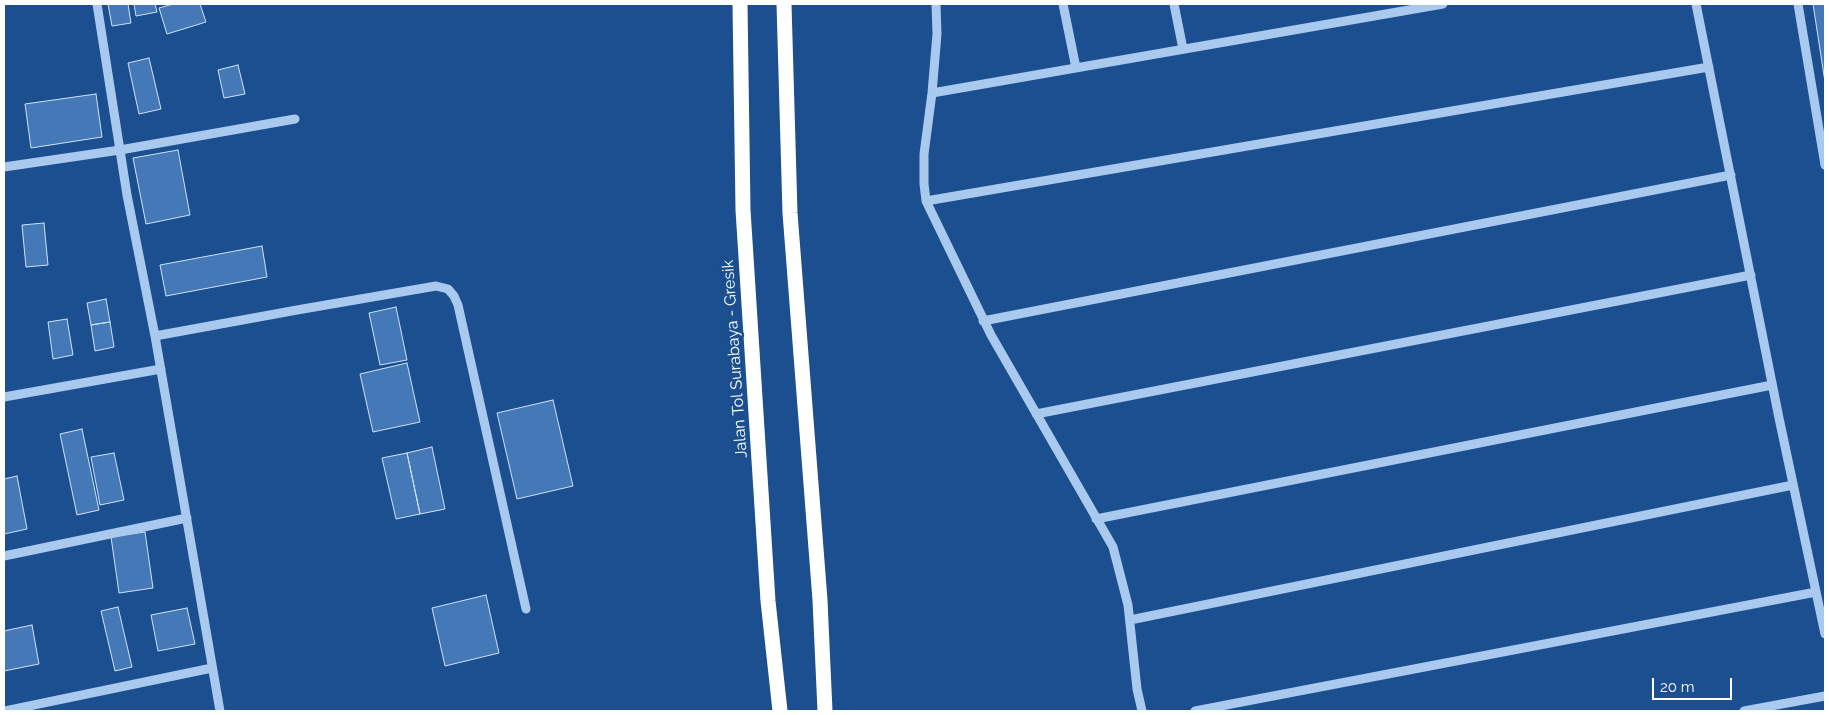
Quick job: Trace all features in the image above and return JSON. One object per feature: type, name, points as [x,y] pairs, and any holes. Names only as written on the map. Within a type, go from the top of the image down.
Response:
[{"type":"highway","name":"Jalan Tol Surabaya - Gresik","points":[[740,4],[743,210],[768,592],[780,711]]},
{"type":"highway","points":[[784,4],[790,213],[820,600],[825,711]]},
{"type":"street","points":[[97,4],[120,150],[161,369],[220,711]]},
{"type":"street","points":[[936,4],[932,93],[924,154],[926,201],[983,321],[1113,547],[1128,604],[1137,689],[1142,711]]},
{"type":"street","points":[[1063,4],[1076,68]]},
{"type":"street","points":[[1174,4],[1183,49]]},
{"type":"street","points":[[932,93],[1443,4]]},
{"type":"street","points":[[1696,4],[1772,385],[1825,634]]},
{"type":"street","points":[[1798,4],[1825,165]]},
{"type":"street","points":[[926,201],[1709,67]]},
{"type":"street","points":[[4,167],[120,150],[295,119]]},
{"type":"street","points":[[983,321],[1730,175]]},
{"type":"street","points":[[1036,414],[1751,275]]},
{"type":"street","points":[[155,336],[436,286],[448,289],[458,305],[526,608]]},
{"type":"street","points":[[4,397],[161,369]]},
{"type":"street","points":[[1096,519],[1772,385]]},
{"type":"street","points":[[1130,620],[1793,485]]},
{"type":"street","points":[[4,556],[186,518]]},
{"type":"street","points":[[1195,711],[1816,592]]},
{"type":"street","points":[[5,711],[212,668]]},
{"type":"street","points":[[1744,711],[1825,696]]},
{"type":"building","points":[[108,4],[128,4],[131,23],[112,26]]},
{"type":"building","points":[[134,4],[155,4],[157,12],[136,16]]},
{"type":"building","points":[[173,4],[200,4],[206,22],[167,34],[159,8]]},
{"type":"building","points":[[1813,4],[1825,4],[1825,82]]},
{"type":"building","points":[[149,58],[161,109],[139,114],[128,63]]},
{"type":"building","points":[[238,65],[245,94],[224,98],[218,70]]},
{"type":"building","points":[[96,94],[102,137],[31,148],[25,104]]},
{"type":"building","points":[[178,150],[190,215],[146,224],[133,158]]},
{"type":"building","points":[[44,223],[48,265],[26,267],[22,225]]},
{"type":"building","points":[[262,246],[267,277],[166,296],[160,265]]},
{"type":"building","points":[[106,299],[110,322],[91,325],[87,303]]},
{"type":"building","points":[[396,307],[407,360],[380,365],[369,313]]},
{"type":"building","points":[[67,319],[73,355],[53,359],[48,322]]},
{"type":"building","points":[[110,322],[114,347],[95,351],[91,325]]},
{"type":"building","points":[[407,363],[420,422],[373,432],[360,374]]},
{"type":"building","points":[[553,400],[573,486],[517,499],[497,413]]},
{"type":"building","points":[[82,429],[99,510],[77,515],[60,434]]},
{"type":"building","points":[[432,447],[445,509],[420,514],[407,453]]},
{"type":"building","points":[[114,453],[124,500],[100,505],[91,457]]},
{"type":"building","points":[[407,453],[420,514],[396,519],[382,458]]},
{"type":"building","points":[[17,476],[27,529],[4,534],[4,479]]},
{"type":"building","points":[[145,532],[153,588],[119,593],[111,537]]},
{"type":"building","points":[[486,595],[499,653],[445,666],[432,608]]},
{"type":"building","points":[[118,607],[132,667],[115,671],[101,611]]},
{"type":"building","points":[[187,608],[195,644],[158,651],[151,615]]},
{"type":"building","points":[[32,625],[39,664],[4,671],[4,631]]}]
